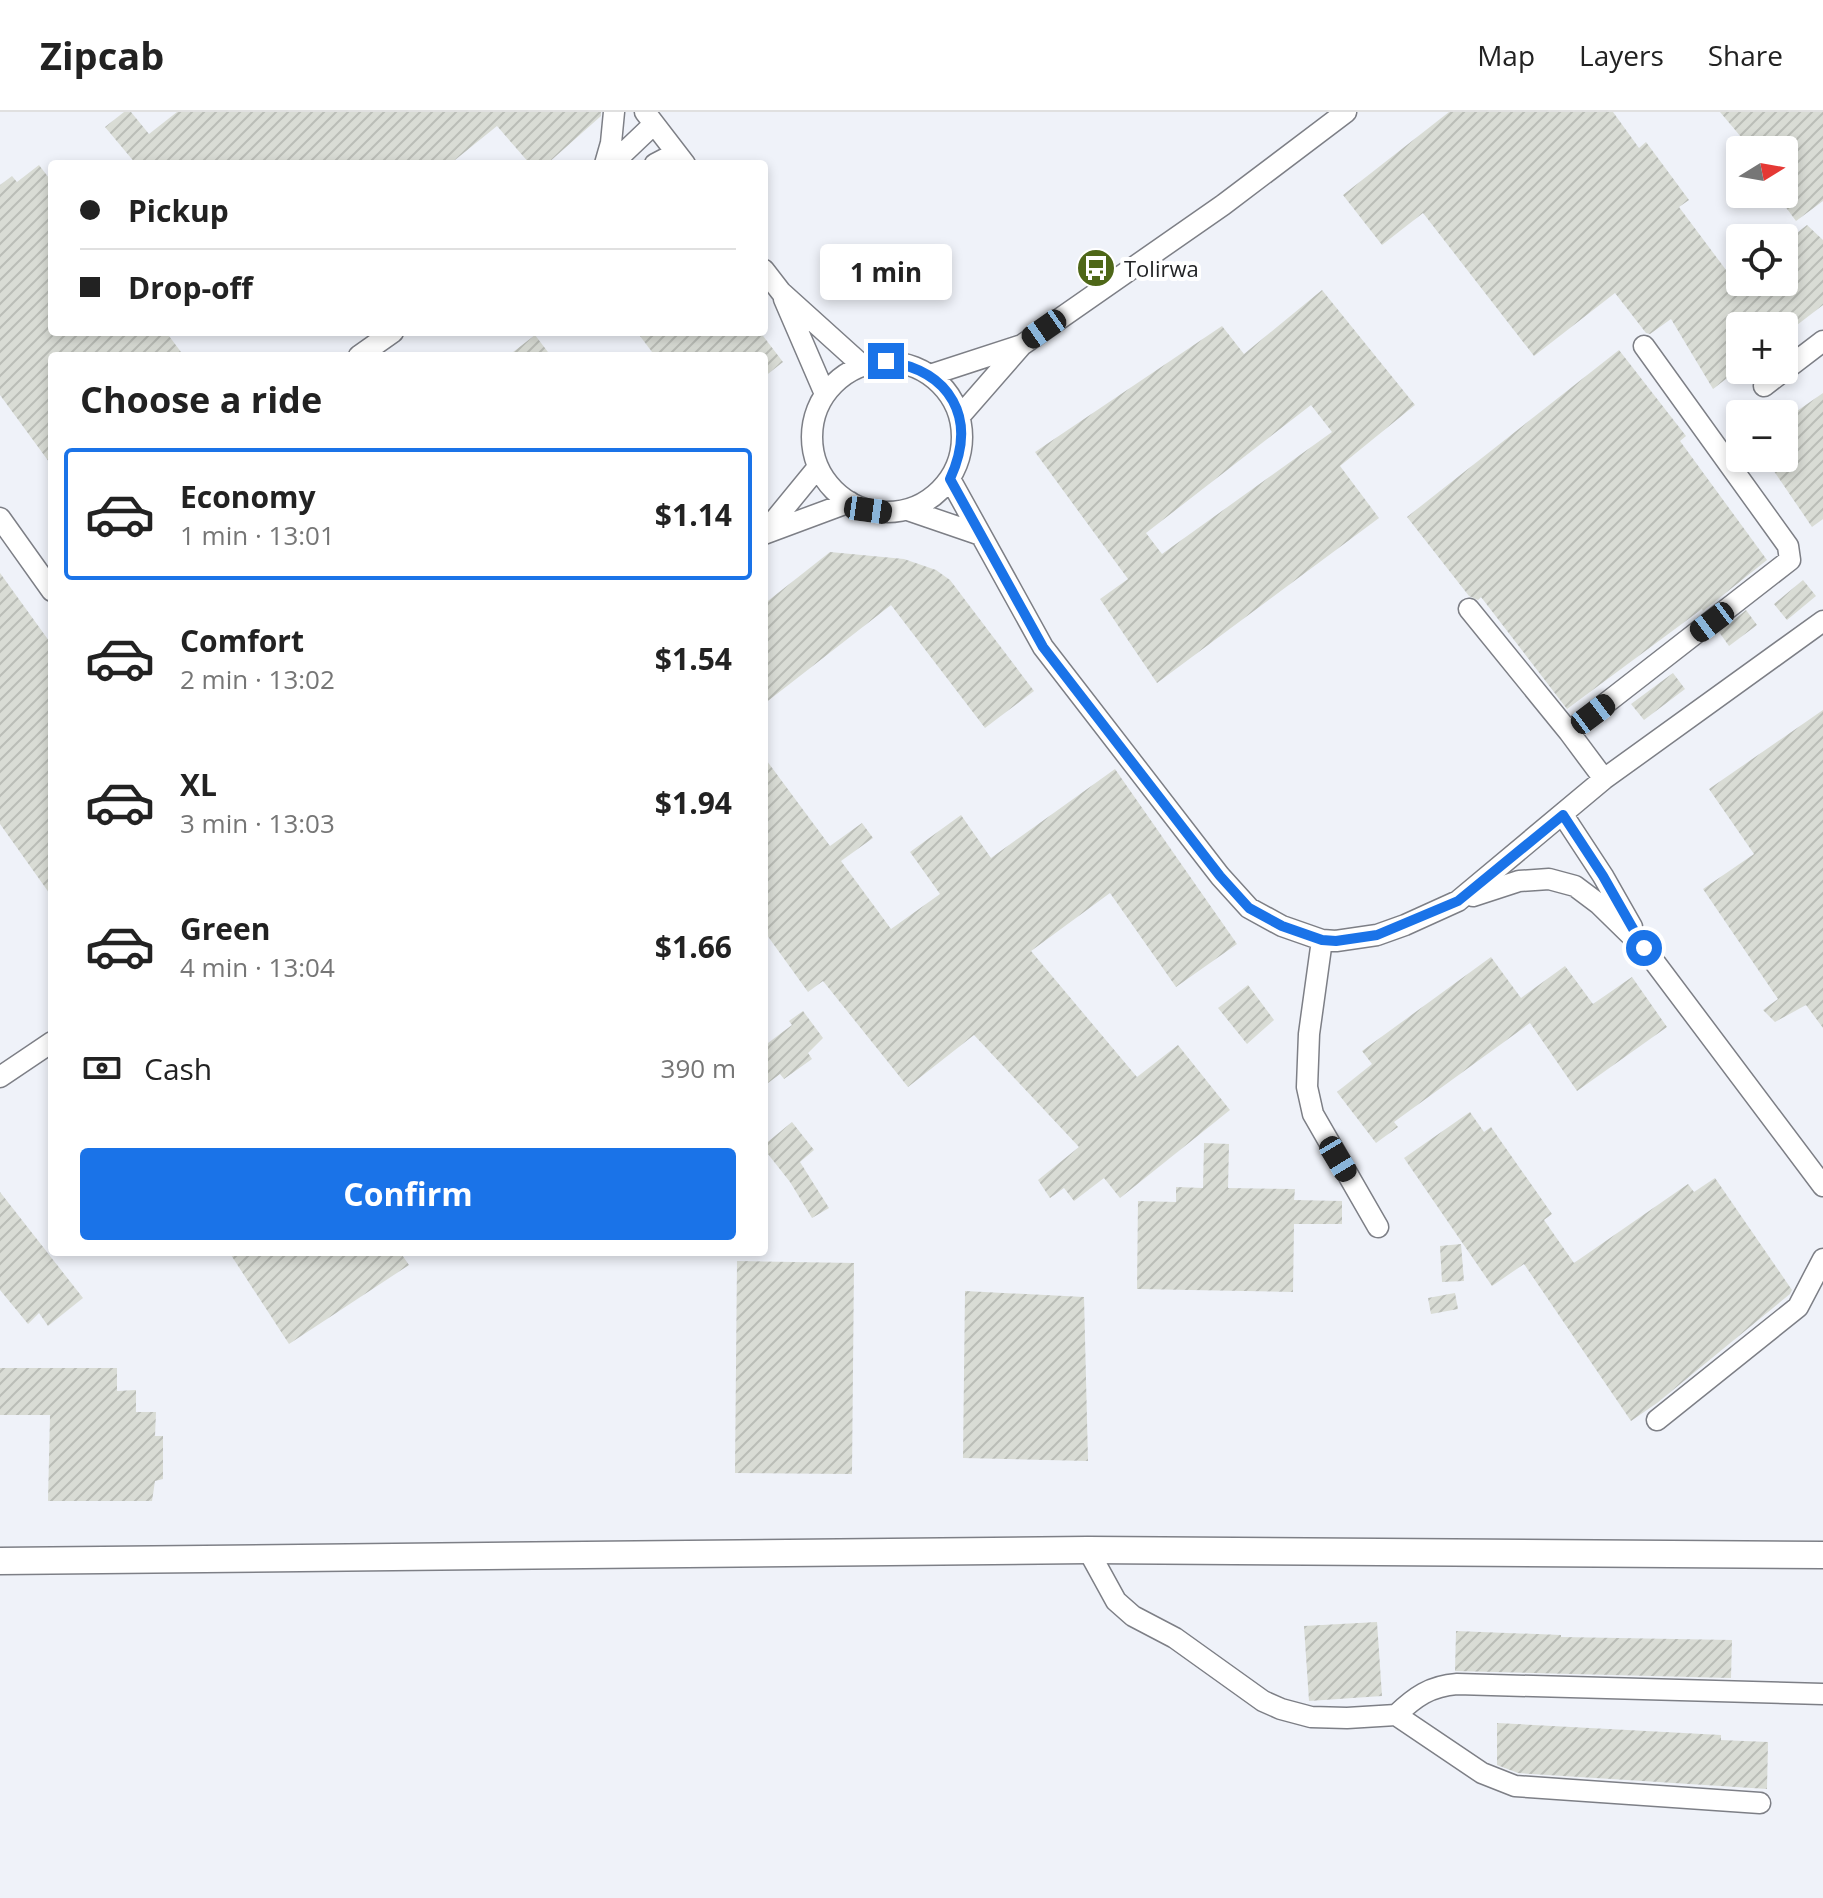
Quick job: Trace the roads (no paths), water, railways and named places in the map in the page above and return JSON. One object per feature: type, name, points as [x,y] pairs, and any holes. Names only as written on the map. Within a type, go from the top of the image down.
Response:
[{"type":"main road","points":[[0,1561],[1088,1550],[1823,1555]]},
{"type":"lane","points":[[606,160],[614,112]]},
{"type":"lane","points":[[960,416],[1022,345],[1223,205],[1346,112]]},
{"type":"lane","points":[[615,160],[650,118],[680,158]]},
{"type":"lane","points":[[768,275],[781,292],[863,366]]},
{"type":"lane","points":[[781,292],[825,394]]},
{"type":"lane","points":[[365,352],[387,336]]},
{"type":"lane","points":[[1764,386],[1823,341]]},
{"type":"lane","points":[[930,375],[1022,345]]},
{"type":"lane","points":[[1569,732],[1790,560],[1788,546],[1644,346]]},
{"type":"lane","points":[[886,361],[909,365],[930,375],[949,393],[960,416],[961,449],[950,479],[932,498],[908,510],[888,513],[868,510],[850,502],[831,487],[818,467],[813,442],[815,417],[825,394],[848,372],[886,361]]},
{"type":"lane","points":[[768,529],[818,467]]},
{"type":"lane","points":[[950,479],[1043,647],[1220,876],[1249,908],[1282,926],[1322,940],[1336,941],[1377,935],[1458,901],[1519,881],[1549,879],[1575,886],[1599,904],[1644,948]]},
{"type":"lane","points":[[768,533],[850,502]]},
{"type":"lane","points":[[908,510],[981,535]]},
{"type":"lane","points":[[0,518],[48,585]]},
{"type":"lane","points":[[1469,609],[1604,779]]},
{"type":"lane","points":[[1458,901],[1604,779],[1823,621]]},
{"type":"lane","points":[[1563,815],[1603,876],[1644,948],[1823,1186]]},
{"type":"lane","points":[[1322,940],[1309,1034],[1307,1087],[1313,1114],[1378,1227]]},
{"type":"lane","points":[[4,1067],[48,1044]]},
{"type":"lane","points":[[1657,1420],[1798,1307],[1823,1259]]},
{"type":"lane","points":[[1088,1550],[1116,1601],[1133,1616],[1175,1638],[1263,1701],[1281,1709],[1311,1717],[1396,1715],[1482,1773],[1515,1786],[1760,1803]]},
{"type":"lane","points":[[1396,1715],[1428,1689],[1457,1684],[1823,1694]]},
{"type":"place","name":"Tolirwa","points":[[1096,268]]}]
